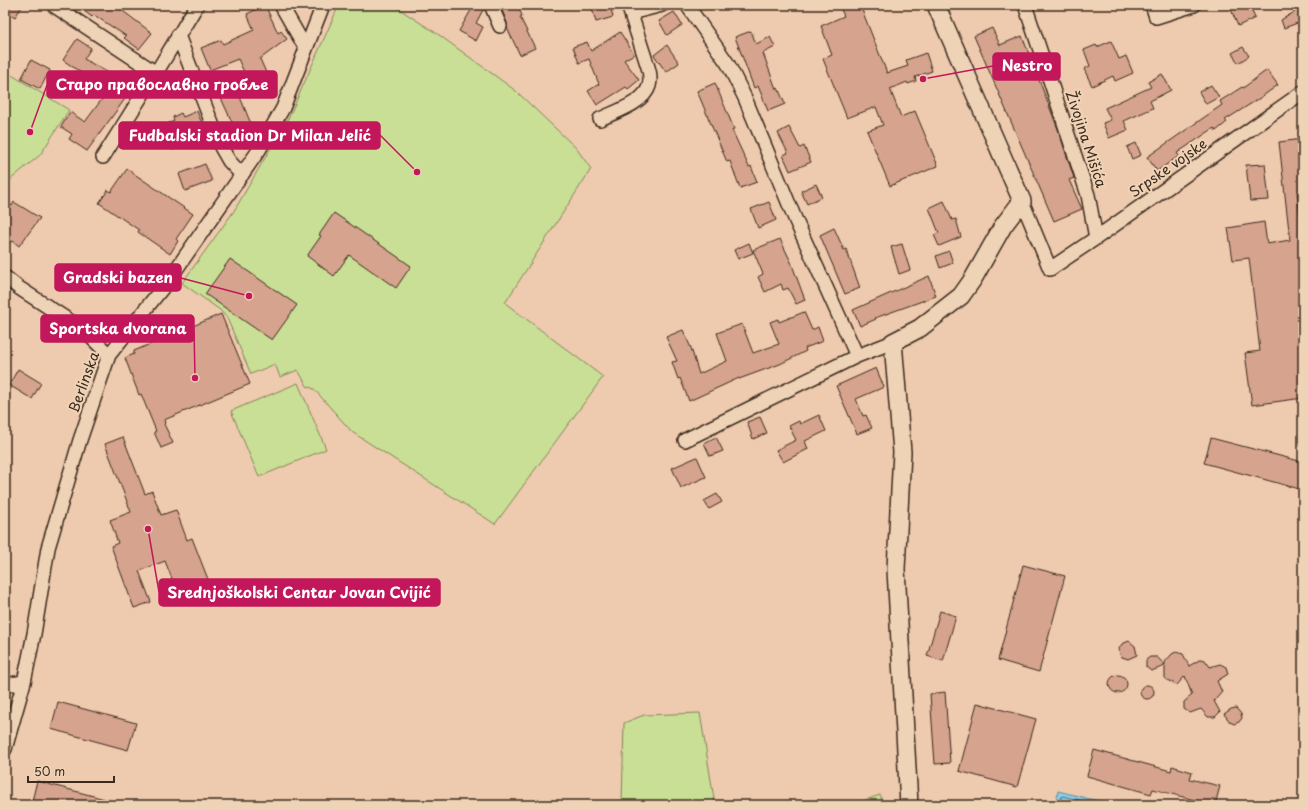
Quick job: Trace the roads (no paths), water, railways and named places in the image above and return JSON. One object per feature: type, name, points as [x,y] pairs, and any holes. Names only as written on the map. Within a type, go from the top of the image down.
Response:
[{"type":"street","points":[[53,5],[156,73]]},
{"type":"street","points":[[103,157],[197,5]]},
{"type":"street","points":[[281,5],[305,48]]},
{"type":"street","name":"Berlinska","points":[[5,749],[24,682],[34,634],[48,548],[80,440],[109,356],[168,281],[259,150],[283,108],[305,48],[323,5]]},
{"type":"street","points":[[491,5],[500,26]]},
{"type":"street","points":[[600,119],[633,104],[647,92],[650,85],[648,67],[630,9],[662,5]]},
{"type":"street","points":[[687,5],[728,64],[745,98],[796,221],[856,356]]},
{"type":"street","points":[[685,440],[856,356],[893,342],[920,328],[961,296],[973,279],[1003,226],[1022,201],[936,5]]},
{"type":"street","points":[[1152,5],[1156,17],[1194,5]]},
{"type":"street","name":"Živojina Mišića","points":[[1028,6],[1088,195],[1096,238]]},
{"type":"street","points":[[178,35],[221,148],[229,161],[242,175]]},
{"type":"street","name":"Srpske vojske","points":[[1022,201],[1050,269],[1303,92]]},
{"type":"street","points":[[5,277],[19,288],[85,330],[109,356]]},
{"type":"street","points":[[893,342],[902,452],[896,569],[910,805]]},
{"type":"street","points":[[5,685],[24,682]]},
{"type":"water","points":[[1058,791],[1114,805],[1055,805]]},
{"type":"place","name":"Nestro","points":[[923,79]]},
{"type":"place","name":"Старо православно гробље","points":[[30,132]]},
{"type":"place","name":"Fudbalski stadion Dr Milan Jelić","points":[[417,172]]},
{"type":"place","name":"Gradski bazen","points":[[249,296]]},
{"type":"place","name":"Sportska dvorana","points":[[195,378]]},
{"type":"place","name":"Srednjoškolski Centar Jovan Cvijić","points":[[148,529]]}]
